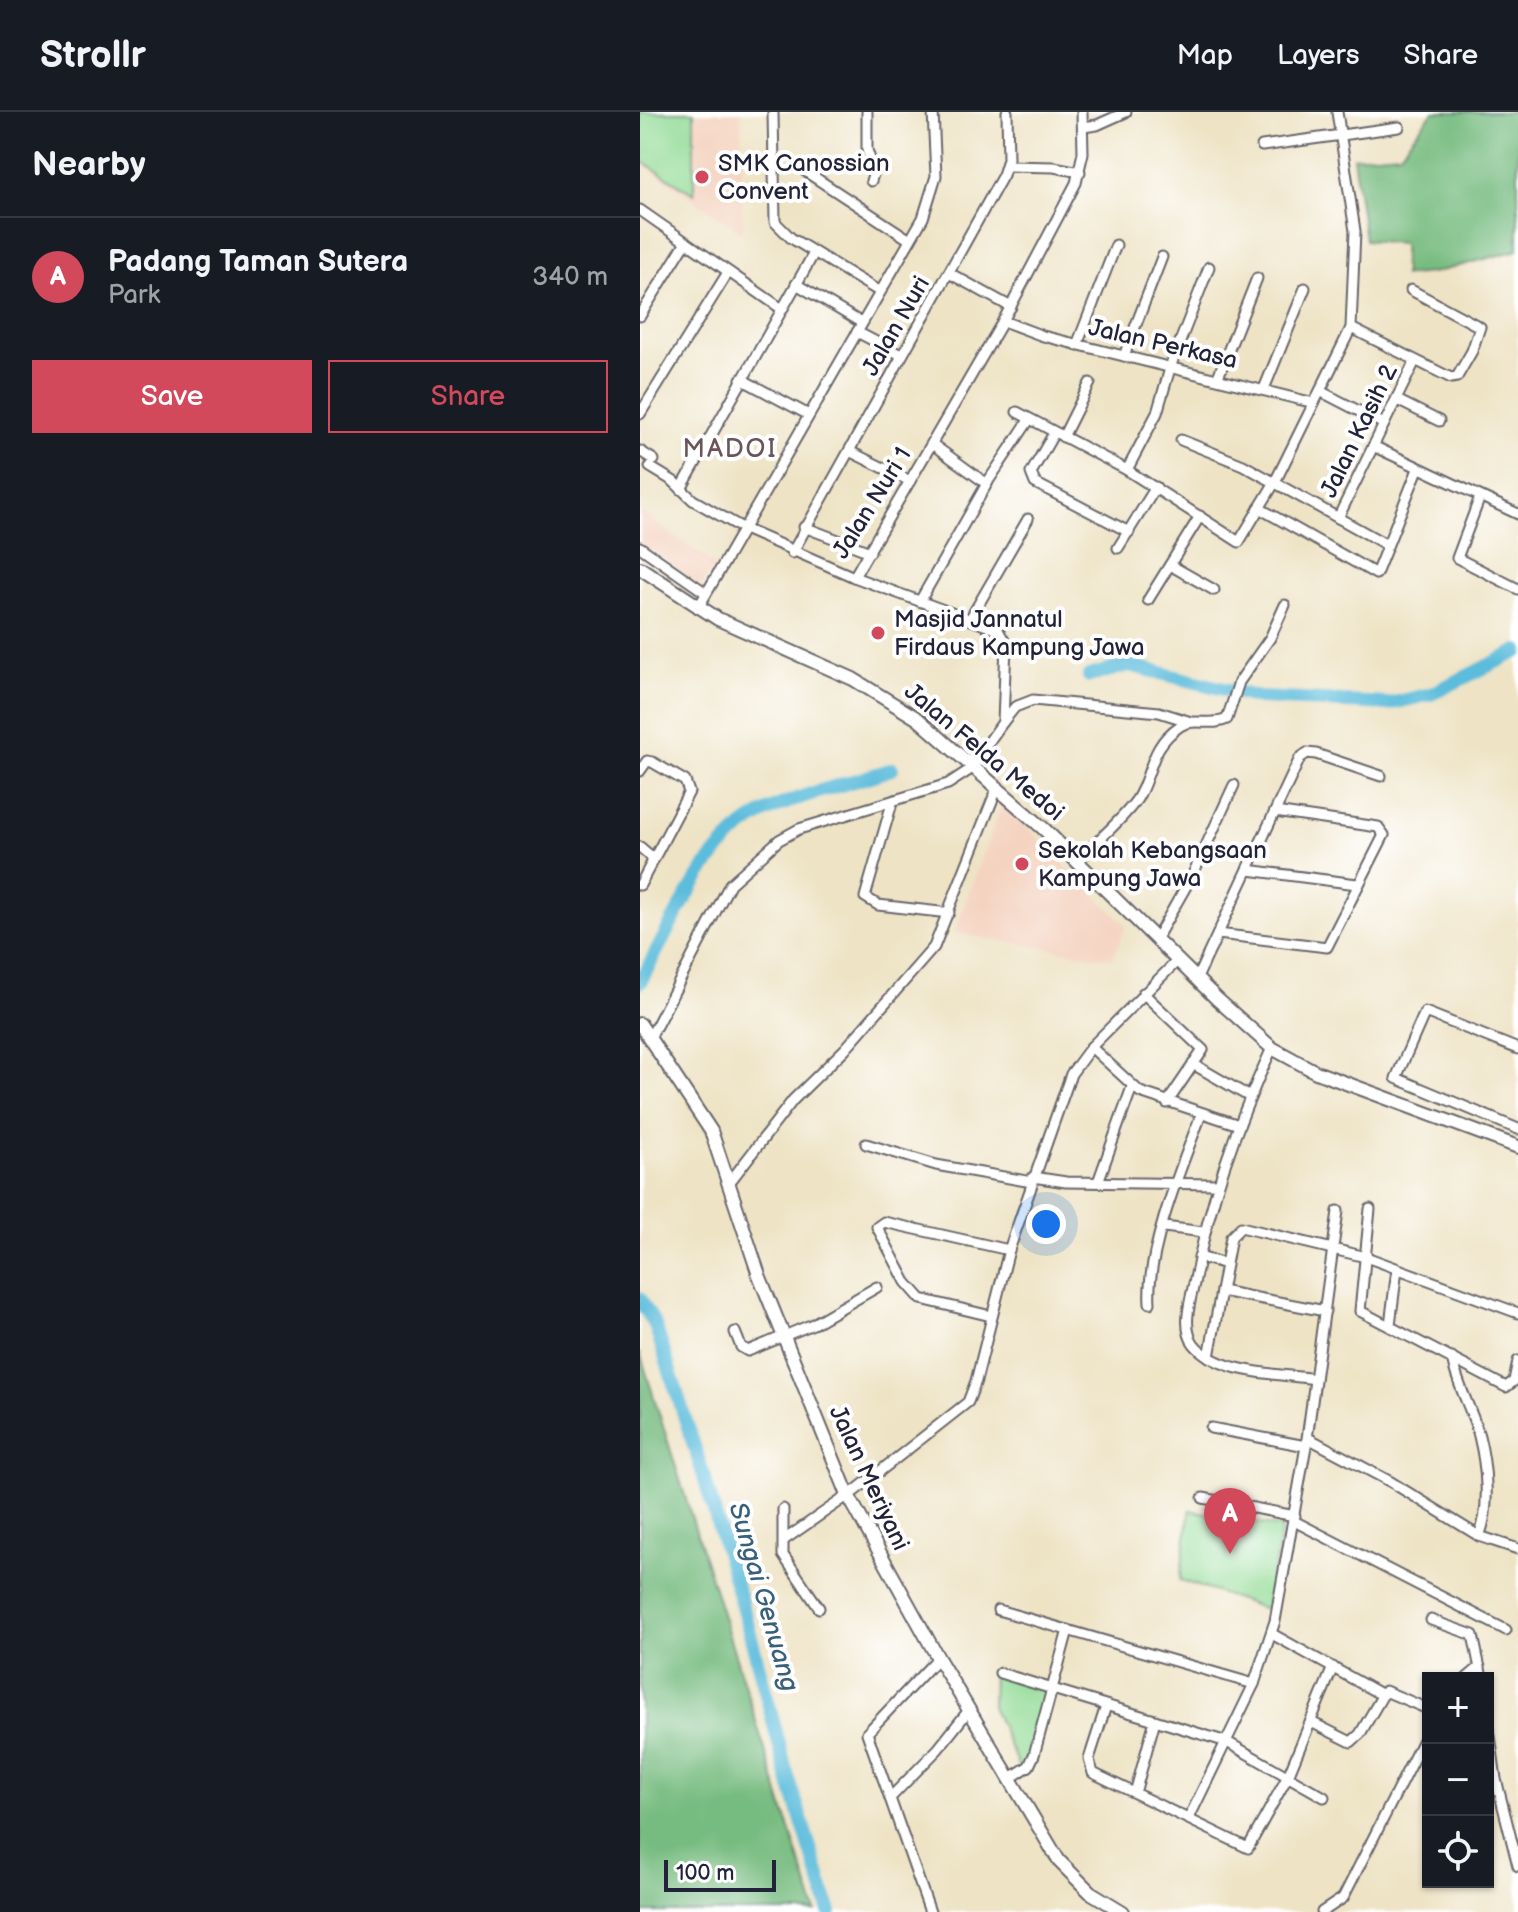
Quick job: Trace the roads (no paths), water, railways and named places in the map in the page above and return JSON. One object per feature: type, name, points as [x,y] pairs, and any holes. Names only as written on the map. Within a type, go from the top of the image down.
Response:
[{"type":"main road","name":"Jalan Felda Medoi","points":[[640,568],[698,608],[743,632],[871,688],[918,719],[998,786],[1272,1048],[1316,1072],[1518,1146]]},
{"type":"main road","name":"Jalan Meriyani","points":[[640,1024],[651,1036],[711,1131],[753,1261],[848,1495],[938,1658],[1009,1779],[1068,1871],[1090,1892],[1123,1912]]},
{"type":"street","points":[[773,112],[775,222],[782,232],[880,292]]},
{"type":"street","points":[[867,112],[867,150],[874,171],[871,181]]},
{"type":"street","points":[[698,608],[928,208],[936,176],[933,112]]},
{"type":"street","name":"Jalan Nuri","points":[[792,553],[1007,166],[1007,112]]},
{"type":"street","points":[[1007,166],[1054,167],[1080,172],[1082,112]]},
{"type":"street","points":[[1083,127],[1097,125],[1126,112]]},
{"type":"street","points":[[1017,412],[1127,470],[1239,542],[1275,482],[1351,328],[1356,240],[1337,112]]},
{"type":"street","points":[[1262,146],[1399,127]]},
{"type":"street","points":[[805,171],[910,240]]},
{"type":"street","name":"Jalan Nuri 1","points":[[640,451],[693,500],[792,553],[854,577],[1011,307],[1080,172]]},
{"type":"street","points":[[640,210],[727,274],[782,309]]},
{"type":"street","points":[[640,316],[686,242]]},
{"type":"street","points":[[1077,345],[1116,245]]},
{"type":"street","points":[[681,489],[814,253]]},
{"type":"street","points":[[1124,356],[1162,257]]},
{"type":"street","points":[[1127,470],[1157,413],[1171,365],[1209,267]]},
{"type":"street","points":[[949,273],[1011,307]]},
{"type":"street","points":[[640,414],[727,274]]},
{"type":"street","points":[[1218,377],[1257,278]]},
{"type":"street","points":[[796,284],[901,355]]},
{"type":"street","points":[[1264,389],[1305,288]]},
{"type":"street","points":[[1351,328],[1415,361],[1457,377],[1480,331],[1477,323],[1411,290]]},
{"type":"street","name":"Jalan Perkasa","points":[[1003,321],[1077,345],[1171,365],[1314,403]]},
{"type":"street","name":"Jalan Kasih 2","points":[[1338,518],[1415,361]]},
{"type":"street","points":[[741,379],[809,415]]},
{"type":"street","points":[[1090,383],[1031,473],[1035,483],[1129,532]]},
{"type":"street","points":[[1320,391],[1384,424]]},
{"type":"street","points":[[1397,400],[1439,421]]},
{"type":"street","points":[[920,601],[988,482],[1029,420]]},
{"type":"street","points":[[1181,440],[1275,482],[1387,545]]},
{"type":"street","points":[[932,444],[988,482]]},
{"type":"street","points":[[1373,446],[1518,514]]},
{"type":"street","points":[[849,451],[910,481]]},
{"type":"street","points":[[1259,508],[1376,574],[1418,469]]},
{"type":"street","points":[[1118,548],[1156,487]]},
{"type":"street","points":[[1480,497],[1457,558],[1518,589]]},
{"type":"street","points":[[1148,600],[1200,516]]},
{"type":"street","points":[[970,619],[1028,519]]},
{"type":"street","points":[[804,527],[870,552]]},
{"type":"street","points":[[640,547],[706,593]]},
{"type":"street","points":[[1170,565],[1214,590]]},
{"type":"street","points":[[854,577],[993,627],[1004,636],[1003,722]]},
{"type":"street","points":[[651,1036],[714,909],[730,884],[779,840],[799,829],[892,803],[957,780],[995,738],[1015,707],[1033,700],[1159,712],[1191,722],[1219,723],[1230,715],[1244,673],[1270,638],[1285,605]]},
{"type":"street","points":[[1077,862],[1138,798],[1150,761],[1169,736],[1191,722]]},
{"type":"street","points":[[1197,978],[1304,754],[1381,776]]},
{"type":"street","points":[[640,771],[647,761],[689,786],[640,885]]},
{"type":"street","points":[[1156,939],[1193,874],[1234,785]]},
{"type":"street","points":[[729,1183],[793,1100],[845,1049],[931,952],[998,786]]},
{"type":"street","points":[[892,803],[865,897],[878,905],[949,913]]},
{"type":"street","points":[[1218,934],[1327,947],[1384,835],[1381,827],[1275,812]]},
{"type":"street","points":[[640,847],[654,859]]},
{"type":"street","points":[[1248,870],[1357,884]]},
{"type":"street","points":[[784,1540],[848,1495],[968,1402],[1009,1250],[1071,1074],[1091,1047],[1178,960]]},
{"type":"street","points":[[1143,993],[1201,1047],[1203,1053],[1167,1103]]},
{"type":"street","points":[[1518,1049],[1425,1012],[1396,1078],[1399,1082],[1518,1129]]},
{"type":"street","points":[[1091,1047],[1132,1087],[1167,1103],[1239,1125]]},
{"type":"street","points":[[1272,1048],[1216,1184],[1187,1329],[1194,1344],[1209,1357],[1241,1368],[1315,1379]]},
{"type":"street","points":[[1193,1064],[1250,1097]]},
{"type":"street","points":[[1098,1182],[1132,1087]]},
{"type":"street","points":[[1150,1303],[1150,1274],[1176,1180],[1201,1115]]},
{"type":"street","points":[[866,1144],[936,1165],[1032,1180],[1176,1180],[1216,1184]]},
{"type":"street","points":[[1370,1209],[1359,1309],[1506,1387],[1514,1381],[1518,1361]]},
{"type":"street","points":[[1189,1818],[1254,1684],[1272,1634],[1307,1442],[1338,1211]]},
{"type":"street","points":[[991,1316],[927,1302],[916,1296],[877,1227],[884,1222],[1009,1250]]},
{"type":"street","points":[[1164,1227],[1204,1232]]},
{"type":"street","points":[[1209,1357],[1232,1234],[1241,1227],[1366,1257],[1518,1313]]},
{"type":"street","points":[[1199,1257],[1226,1264]]},
{"type":"street","points":[[1390,1325],[1397,1269]]},
{"type":"street","points":[[735,1332],[745,1351],[783,1337],[877,1287]]},
{"type":"street","points":[[1221,1291],[1325,1311]]},
{"type":"street","points":[[1452,1358],[1479,1436],[1486,1512],[1479,1536]]},
{"type":"street","points":[[1211,1428],[1307,1442],[1391,1482],[1479,1536],[1518,1549]]},
{"type":"street","points":[[1203,1498],[1294,1518],[1506,1630]]},
{"type":"street","points":[[783,1509],[783,1555],[819,1608]]},
{"type":"street","points":[[998,1610],[1254,1684]]},
{"type":"street","points":[[1431,1620],[1473,1635],[1481,1672]]},
{"type":"street","points":[[1009,1779],[1032,1761],[1068,1630]]},
{"type":"street","points":[[1272,1634],[1382,1695]]},
{"type":"street","points":[[930,1912],[869,1745],[868,1730],[938,1658]]},
{"type":"street","points":[[1106,1706],[1089,1767],[1099,1777],[1250,1847],[1288,1776],[1333,1667]]},
{"type":"street","points":[[1474,1672],[1480,1667]]},
{"type":"street","points":[[1000,1673],[1227,1742],[1324,1797]]},
{"type":"street","points":[[1311,1722],[1351,1742],[1360,1734],[1382,1695],[1389,1690],[1422,1706]]},
{"type":"street","points":[[890,1798],[938,1749],[969,1710]]},
{"type":"street","points":[[1135,1793],[1155,1720]]},
{"type":"street","points":[[1322,1912],[1343,1898],[1422,1742]]},
{"type":"street","points":[[1491,1744],[1496,1779],[1518,1866]]},
{"type":"waterway","points":[[1089,676],[1129,665],[1259,698],[1389,704],[1431,694],[1518,651]]},
{"type":"waterway","points":[[640,982],[693,886],[726,842],[746,825],[798,798],[892,769]]},
{"type":"waterway","name":"Sungai Genuang","points":[[640,1299],[655,1325],[704,1477],[785,1767],[830,1912]]},
{"type":"place","name":"SMK Canossian Convent","points":[[702,177]]},
{"type":"place","name":"Masjid Jannatul Firdaus Kampung Jawa","points":[[878,633]]},
{"type":"place","name":"Sekolah Kebangsaan Kampung Jawa","points":[[1022,864]]},
{"type":"place","name":"Padang Taman Sutera","points":[[1230,1554]]},
{"type":"district","name":"MADOI","points":[[730,449]]}]
